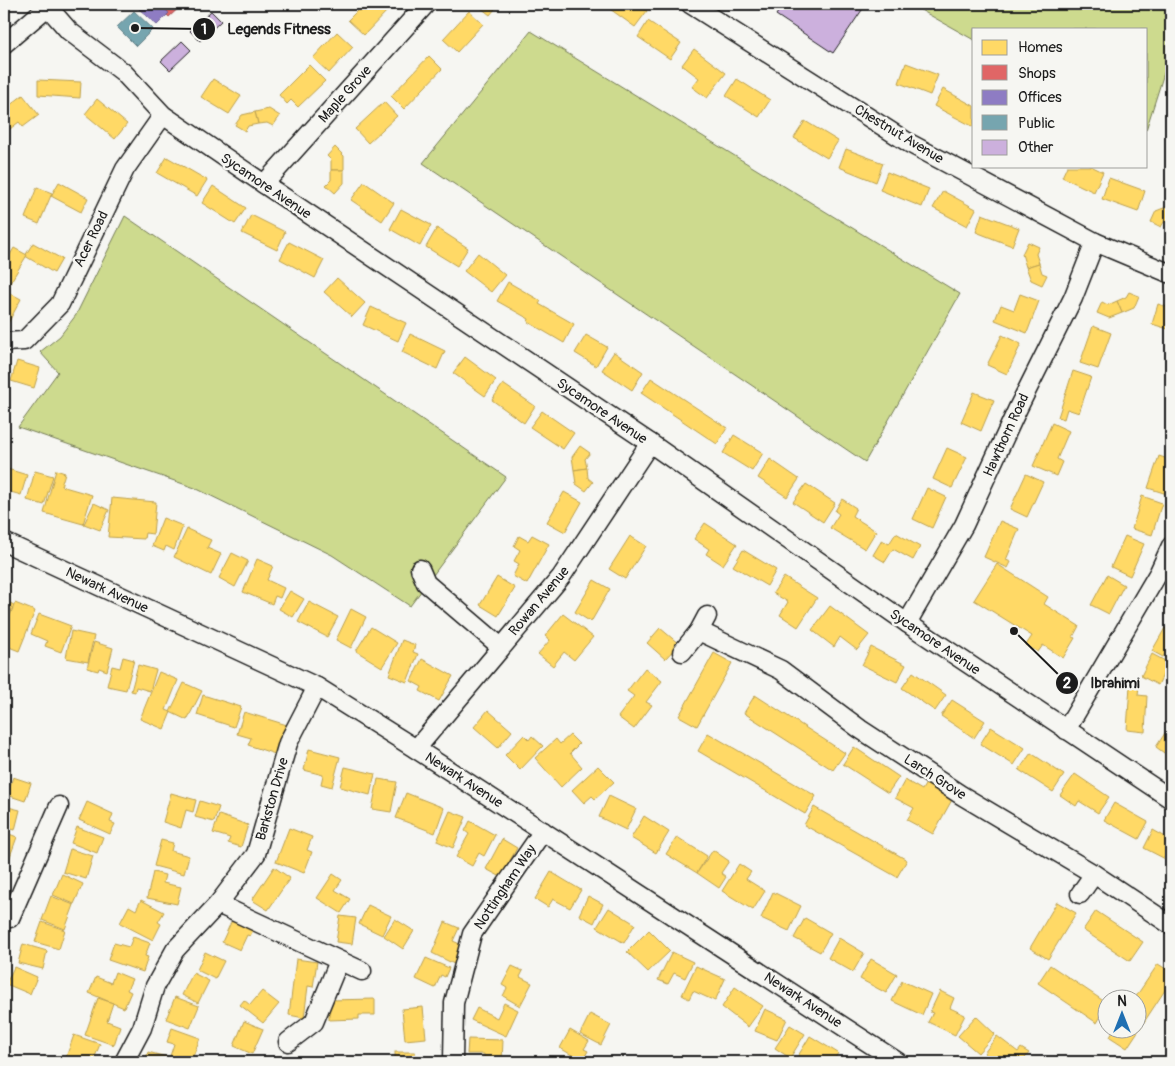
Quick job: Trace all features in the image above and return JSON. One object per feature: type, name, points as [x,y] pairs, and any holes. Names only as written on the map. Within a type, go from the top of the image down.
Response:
[{"type":"street","name":"Maple Grove","points":[[264,184],[426,4]]},
{"type":"street","name":"Chestnut Avenue","points":[[690,4],[908,142],[1095,242],[1171,274]]},
{"type":"street","name":"Sycamore Avenue","points":[[49,5],[69,32],[123,72],[163,115],[650,444],[906,623],[1171,799]]},
{"type":"street","points":[[4,44],[49,5]]},
{"type":"street","name":"Acer Road","points":[[4,342],[24,341],[60,304],[125,169],[163,115]]},
{"type":"street","name":"Hawthorn Road","points":[[906,623],[964,525],[1018,408],[1073,298],[1095,242]]},
{"type":"street","name":"Rowan Avenue","points":[[416,748],[561,577],[650,444]]},
{"type":"street","name":"Newark Avenue","points":[[4,542],[317,687],[416,748],[898,1062]]},
{"type":"street","points":[[1066,730],[1165,576],[1171,546]]},
{"type":"street","points":[[420,569],[426,583],[501,646]]},
{"type":"street","name":"Larch Grove","points":[[682,652],[703,624],[781,670],[860,728],[961,795],[1094,874],[1171,924]]},
{"type":"street","name":"Barkston Drive","points":[[124,1062],[142,1028],[155,986],[175,950],[218,904],[256,854],[288,743],[317,687]]},
{"type":"street","points":[[7,916],[59,806]]},
{"type":"street","name":"Nottingham Way","points":[[454,1062],[454,1003],[472,934],[543,831]]},
{"type":"street","points":[[1080,894],[1094,874]]},
{"type":"street","points":[[218,904],[362,971]]},
{"type":"street","points":[[288,1042],[314,1022],[339,961]]},
{"type":"green space","points":[[910,4],[1171,4],[1171,51],[1148,124],[1148,28],[972,28],[972,39]]},
{"type":"green space","points":[[531,31],[960,294],[865,462],[423,163]]},
{"type":"green space","points":[[125,216],[506,477],[410,606],[332,555],[195,488],[18,427],[58,372],[40,352],[60,336],[76,315]]},
{"type":"building: Homes","points":[[364,4],[383,4],[389,9],[364,35],[348,20]]},
{"type":"building: Homes","points":[[476,4],[499,4],[490,15]]},
{"type":"building: Homes","points":[[603,4],[636,4],[647,11],[635,27]]},
{"type":"building: Homes","points":[[469,11],[483,24],[457,52],[443,39]]},
{"type":"building: Homes","points":[[648,21],[681,43],[670,59],[638,37]]},
{"type":"building: Homes","points":[[337,32],[353,47],[329,73],[313,58]]},
{"type":"building: Homes","points":[[694,49],[726,73],[707,98],[692,87],[699,78],[682,65]]},
{"type":"building: Homes","points":[[429,56],[442,69],[404,109],[391,96]]},
{"type":"building: Homes","points":[[906,63],[938,75],[930,95],[899,83]]},
{"type":"building: Homes","points":[[309,65],[325,81],[298,107],[291,100],[287,104],[279,95]]},
{"type":"building: Homes","points":[[213,79],[241,96],[229,114],[201,97]]},
{"type":"building: Homes","points":[[737,79],[770,100],[759,117],[726,96]]},
{"type":"building: Homes","points":[[38,80],[81,82],[80,98],[38,95]]},
{"type":"building: Homes","points":[[943,89],[972,105],[972,126],[934,106]]},
{"type":"building: Homes","points":[[23,95],[39,115],[23,127],[19,122],[6,132],[4,130],[4,110]]},
{"type":"building: Homes","points":[[97,99],[127,124],[115,139],[85,114]]},
{"type":"building: Homes","points":[[384,102],[397,116],[368,143],[355,129]]},
{"type":"building: Homes","points":[[269,109],[280,116],[273,126],[267,123],[258,124],[255,112]]},
{"type":"building: Homes","points":[[255,112],[258,124],[248,126],[245,131],[235,125],[242,115]]},
{"type":"building: Homes","points":[[805,121],[838,141],[827,158],[794,138]]},
{"type":"building: Homes","points":[[335,147],[344,156],[344,170],[331,170],[331,160],[327,156]]},
{"type":"building: Homes","points":[[846,149],[883,163],[876,182],[839,167]]},
{"type":"building: Homes","points":[[167,157],[207,180],[197,196],[157,173]]},
{"type":"building: Homes","points":[[1066,168],[1095,168],[1103,172],[1094,192],[1062,177]]},
{"type":"building: Homes","points":[[331,170],[344,170],[344,183],[335,193],[326,185],[331,180]]},
{"type":"building: Homes","points":[[887,172],[929,189],[922,207],[880,190]]},
{"type":"building: Homes","points":[[1109,178],[1145,191],[1138,212],[1102,199]]},
{"type":"building: Homes","points":[[59,182],[88,198],[81,212],[51,196]]},
{"type":"building: Homes","points":[[364,182],[394,203],[382,221],[351,200]]},
{"type":"building: Homes","points":[[213,186],[246,208],[235,224],[202,203]]},
{"type":"building: Homes","points":[[37,187],[52,193],[39,224],[25,218]]},
{"type":"building: Homes","points":[[943,191],[976,209],[967,226],[933,208]]},
{"type":"building: Homes","points":[[1169,206],[1171,219],[1164,222],[1161,227],[1151,222],[1156,211]]},
{"type":"building: Homes","points":[[401,209],[431,225],[420,246],[390,229]]},
{"type":"building: Homes","points":[[982,214],[1019,228],[1012,246],[976,232]]},
{"type":"building: Homes","points":[[251,215],[285,232],[277,250],[242,233]]},
{"type":"building: Homes","points":[[437,228],[468,248],[457,266],[426,247]]},
{"type":"building: Homes","points":[[289,242],[324,260],[315,278],[280,259]]},
{"type":"building: Homes","points":[[1028,242],[1039,247],[1036,254],[1039,263],[1026,267],[1022,254]]},
{"type":"building: Homes","points":[[33,243],[62,259],[54,273],[25,256]]},
{"type":"building: Homes","points":[[14,248],[27,255],[10,283],[4,279],[4,265]]},
{"type":"building: Homes","points":[[478,253],[505,275],[491,292],[464,271]]},
{"type":"building: Homes","points":[[1039,263],[1042,273],[1047,275],[1042,285],[1031,280],[1026,267]]},
{"type":"building: Homes","points":[[337,278],[365,303],[352,317],[324,292]]},
{"type":"building: Homes","points":[[508,282],[541,301],[539,304],[574,324],[564,343],[528,322],[529,319],[497,301]]},
{"type":"building: Homes","points":[[4,290],[21,299],[6,327],[4,326]]},
{"type":"building: Homes","points":[[1129,292],[1139,296],[1134,308],[1122,313],[1117,301],[1126,297]]},
{"type":"building: Homes","points":[[1020,294],[1039,301],[1027,333],[995,320],[1001,305],[1014,310]]},
{"type":"building: Homes","points":[[1117,301],[1122,313],[1109,318],[1097,313],[1102,302],[1108,305]]},
{"type":"building: Homes","points":[[1158,304],[1171,308],[1171,319],[1168,329],[1152,324]]},
{"type":"building: Homes","points":[[371,307],[406,323],[398,341],[363,325]]},
{"type":"building: Homes","points":[[1093,326],[1111,333],[1098,369],[1080,363]]},
{"type":"building: Homes","points":[[410,334],[445,351],[437,369],[402,352]]},
{"type":"building: Homes","points":[[586,335],[607,347],[596,366],[575,353]]},
{"type":"building: Homes","points":[[1002,335],[1021,344],[1007,374],[987,365]]},
{"type":"building: Homes","points":[[614,352],[643,372],[632,390],[602,370]]},
{"type":"building: Homes","points":[[465,357],[496,380],[485,396],[453,373]]},
{"type":"building: Homes","points":[[17,361],[40,368],[34,388],[11,381]]},
{"type":"building: Homes","points":[[1073,371],[1091,377],[1079,413],[1067,409],[1064,419],[1058,417]]},
{"type":"building: Homes","points":[[651,378],[727,428],[717,444],[641,393]]},
{"type":"building: Homes","points":[[503,384],[535,406],[524,423],[492,400]]},
{"type":"building: Homes","points":[[974,392],[994,400],[981,431],[961,422]]},
{"type":"building: Homes","points":[[542,411],[574,433],[563,449],[530,427]]},
{"type":"building: Homes","points":[[1052,423],[1069,431],[1057,459],[1062,462],[1056,476],[1033,466]]},
{"type":"building: Homes","points":[[734,435],[763,453],[752,471],[723,453]]},
{"type":"building: Homes","points":[[580,446],[590,453],[585,459],[587,468],[574,470],[572,457]]},
{"type":"building: Homes","points":[[947,448],[967,457],[952,488],[933,479]]},
{"type":"building: Homes","points":[[1159,456],[1171,460],[1170,495],[1148,488]]},
{"type":"building: Homes","points":[[770,459],[799,479],[787,497],[758,478]]},
{"type":"building: Homes","points":[[4,468],[27,475],[21,495],[4,490]]},
{"type":"building: Homes","points":[[587,468],[588,478],[593,482],[586,491],[576,484],[574,470]]},
{"type":"building: Homes","points":[[56,470],[65,473],[61,486],[92,495],[83,524],[44,513]]},
{"type":"building: Homes","points":[[35,471],[53,476],[44,505],[27,500]]},
{"type":"building: Homes","points":[[1026,474],[1043,482],[1027,517],[1010,509]]},
{"type":"building: Homes","points":[[806,484],[835,503],[823,522],[793,502]]},
{"type":"building: Homes","points":[[927,488],[946,497],[932,528],[913,519]]},
{"type":"building: Homes","points":[[564,492],[582,502],[565,532],[547,522]]},
{"type":"building: Homes","points":[[1142,496],[1162,503],[1152,535],[1132,529]]},
{"type":"building: Homes","points":[[112,498],[156,502],[153,534],[145,533],[144,539],[108,537]]},
{"type":"building: Homes","points":[[842,499],[856,508],[852,516],[876,531],[865,549],[830,528],[839,514],[835,511]]},
{"type":"building: Homes","points":[[94,503],[109,510],[100,530],[84,524]]},
{"type":"building: Homes","points":[[163,518],[183,526],[174,550],[166,546],[164,551],[152,546]]},
{"type":"building: Homes","points":[[1000,521],[1019,529],[1006,560],[1011,562],[1008,568],[984,557]]},
{"type":"building: Homes","points":[[705,523],[737,544],[723,565],[706,554],[709,549],[694,539]]},
{"type":"building: Homes","points":[[187,529],[211,540],[207,548],[221,554],[211,575],[174,557]]},
{"type":"building: Homes","points":[[896,533],[920,547],[913,560],[893,549],[885,562],[873,555],[882,540],[889,544]]},
{"type":"building: Homes","points":[[532,535],[549,544],[527,584],[513,576],[519,564],[514,561],[520,550],[514,546],[519,536],[528,541]]},
{"type":"building: Homes","points":[[630,536],[646,546],[625,579],[609,569]]},
{"type":"building: Homes","points":[[1125,536],[1144,544],[1130,576],[1111,567]]},
{"type":"building: Homes","points":[[743,550],[776,570],[767,586],[733,566]]},
{"type":"building: Homes","points":[[232,553],[248,561],[235,587],[219,578]]},
{"type":"building: Homes","points":[[257,559],[273,566],[267,580],[284,588],[280,598],[275,596],[272,604],[243,592]]},
{"type":"building: Homes","points":[[997,564],[1048,597],[1044,604],[1079,626],[1073,637],[1075,638],[1063,658],[1043,645],[1038,652],[1026,645],[1032,636],[974,600]]},
{"type":"building: Homes","points":[[1107,575],[1124,585],[1109,614],[1091,605]]},
{"type":"building: Homes","points":[[497,577],[515,588],[498,616],[480,605]]},
{"type":"building: Homes","points":[[784,577],[817,598],[798,627],[780,615],[788,602],[773,593]]},
{"type":"building: Homes","points":[[594,580],[610,589],[591,622],[575,612]]},
{"type":"building: Homes","points":[[290,591],[304,599],[293,617],[279,609]]},
{"type":"building: Homes","points":[[4,600],[14,605],[4,626]]},
{"type":"building: Homes","points":[[309,602],[338,617],[327,637],[298,622]]},
{"type":"building: Homes","points":[[15,603],[35,611],[19,651],[4,645],[8,631],[4,630]]},
{"type":"building: Homes","points":[[830,606],[869,635],[857,650],[840,637],[834,647],[812,630]]},
{"type":"building: Homes","points":[[351,609],[366,617],[351,648],[336,640]]},
{"type":"building: Homes","points":[[39,614],[71,626],[61,652],[45,646],[47,641],[31,634]]},
{"type":"building: Homes","points":[[563,614],[593,637],[574,660],[564,652],[553,666],[538,654],[550,640],[545,636]]},
{"type":"building: Homes","points":[[371,627],[397,643],[382,667],[356,651]]},
{"type":"building: Homes","points":[[660,628],[679,644],[665,659],[647,643]]},
{"type":"building: Homes","points":[[1165,628],[1171,631],[1171,644],[1163,657],[1152,651]]},
{"type":"building: Homes","points":[[71,631],[94,636],[88,662],[66,658]]},
{"type":"building: Homes","points":[[402,640],[415,645],[413,652],[418,654],[407,682],[389,675]]},
{"type":"building: Homes","points":[[94,642],[113,648],[107,671],[99,668],[98,671],[87,668]]},
{"type":"building: Homes","points":[[871,647],[906,665],[897,682],[862,665]]},
{"type":"building: Homes","points":[[714,653],[732,663],[697,726],[679,716]]},
{"type":"building: Homes","points":[[1152,654],[1169,663],[1158,685],[1141,676]]},
{"type":"building: Homes","points":[[123,657],[134,660],[126,690],[107,686],[112,666],[120,668]]},
{"type":"building: Homes","points":[[422,659],[453,676],[439,701],[420,691],[422,687],[411,681]]},
{"type":"building: Homes","points":[[138,665],[156,670],[150,691],[136,687],[135,692],[131,691]]},
{"type":"building: Homes","points":[[645,668],[662,681],[646,702],[652,705],[634,729],[618,717],[634,696],[627,691]]},
{"type":"building: Homes","points":[[159,672],[178,680],[166,710],[171,712],[164,729],[140,719]]},
{"type":"building: Homes","points":[[913,672],[946,695],[935,711],[902,688]]},
{"type":"building: Homes","points":[[184,683],[202,691],[187,720],[170,712]]},
{"type":"building: Homes","points":[[1130,685],[1139,686],[1138,695],[1147,696],[1145,732],[1127,730]]},
{"type":"building: Homes","points":[[203,695],[241,707],[234,727],[197,715]]},
{"type":"building: Homes","points":[[755,695],[845,753],[833,770],[744,713]]},
{"type":"building: Homes","points":[[952,700],[985,721],[974,738],[941,716]]},
{"type":"building: Homes","points":[[488,710],[512,731],[498,748],[474,727]]},
{"type":"building: Homes","points":[[244,712],[287,725],[278,755],[248,745],[251,738],[237,734]]},
{"type":"building: Homes","points":[[991,727],[1025,748],[1014,765],[980,744]]},
{"type":"building: Homes","points":[[1167,730],[1171,732],[1171,758],[1156,747]]},
{"type":"building: Homes","points":[[708,733],[816,796],[805,814],[698,751]]},
{"type":"building: Homes","points":[[524,735],[529,740],[532,736],[543,746],[520,770],[505,755]]},
{"type":"building: Homes","points":[[570,735],[579,744],[570,753],[582,767],[561,787],[535,758],[556,739],[560,744]]},
{"type":"building: Homes","points":[[854,747],[899,777],[888,793],[843,764]]},
{"type":"building: Homes","points":[[309,749],[340,757],[332,787],[321,784],[323,775],[304,770]]},
{"type":"building: Homes","points":[[1031,753],[1064,775],[1053,792],[1019,770]]},
{"type":"building: Homes","points":[[598,766],[614,782],[595,799],[592,796],[584,803],[572,790]]},
{"type":"building: Homes","points":[[345,767],[375,774],[370,795],[340,787]]},
{"type":"building: Homes","points":[[1075,774],[1109,797],[1098,813],[1079,801],[1076,806],[1060,795]]},
{"type":"building: Homes","points":[[13,777],[31,783],[25,801],[7,795]]},
{"type":"building: Homes","points":[[378,779],[397,782],[391,812],[372,809]]},
{"type":"building: Homes","points":[[905,780],[922,790],[926,783],[953,798],[933,834],[907,820],[914,808],[895,798]]},
{"type":"building: Homes","points":[[171,793],[196,800],[193,812],[186,810],[181,828],[163,822]]},
{"type":"building: Homes","points":[[406,793],[444,808],[435,833],[396,818]]},
{"type":"building: Homes","points":[[609,796],[636,809],[626,830],[599,817]]},
{"type":"building: Homes","points":[[200,801],[219,807],[214,822],[195,817]]},
{"type":"building: Homes","points":[[87,802],[113,814],[110,822],[115,824],[110,834],[79,820]]},
{"type":"building: Homes","points":[[1114,803],[1148,822],[1139,839],[1104,820]]},
{"type":"building: Homes","points":[[4,806],[20,810],[15,830],[4,827]]},
{"type":"building: Homes","points":[[814,807],[907,860],[897,877],[804,825]]},
{"type":"building: Homes","points":[[450,811],[466,817],[453,848],[437,841]]},
{"type":"building: Homes","points":[[219,815],[248,825],[241,847],[228,843],[230,838],[213,833]]},
{"type":"building: Homes","points":[[644,816],[669,832],[656,853],[631,838]]},
{"type":"building: Homes","points":[[470,821],[495,835],[484,856],[479,853],[472,866],[456,857],[469,834],[465,831]]},
{"type":"building: Homes","points":[[77,827],[103,837],[97,853],[71,843]]},
{"type":"building: Homes","points":[[289,828],[312,837],[307,850],[312,852],[304,873],[276,862]]},
{"type":"building: Homes","points":[[1153,830],[1171,840],[1171,862],[1144,848]]},
{"type":"building: Homes","points":[[4,832],[17,837],[8,862],[4,861]]},
{"type":"building: Homes","points":[[677,837],[707,856],[697,873],[666,854]]},
{"type":"building: Homes","points":[[502,839],[517,848],[501,877],[486,869]]},
{"type":"building: Homes","points":[[161,840],[173,843],[171,851],[189,856],[184,874],[154,866]]},
{"type":"building: Homes","points":[[70,849],[93,856],[86,879],[63,872]]},
{"type":"building: Homes","points":[[713,850],[729,861],[721,873],[726,877],[719,888],[697,873]]},
{"type":"building: Homes","points":[[739,864],[751,872],[746,879],[765,891],[753,910],[722,891]]},
{"type":"building: Homes","points":[[274,867],[290,878],[268,910],[252,900]]},
{"type":"building: Homes","points":[[153,872],[165,875],[163,883],[181,887],[177,904],[147,898]]},
{"type":"building: Homes","points":[[551,872],[581,890],[570,908],[553,899],[548,907],[535,899]]},
{"type":"building: Homes","points":[[62,874],[83,884],[74,904],[53,895]]},
{"type":"building: Homes","points":[[333,874],[342,880],[335,890],[350,899],[341,913],[317,898]]},
{"type":"building: Homes","points":[[773,892],[801,906],[789,931],[761,918]]},
{"type":"building: Homes","points":[[51,896],[74,905],[65,929],[42,920]]},
{"type":"building: Homes","points":[[588,896],[603,904],[594,923],[579,915]]},
{"type":"building: Homes","points":[[141,900],[164,912],[158,922],[161,924],[153,940],[120,923],[129,906],[136,910]]},
{"type":"building: Homes","points":[[1057,902],[1076,913],[1048,959],[1030,948]]},
{"type":"building: Homes","points":[[368,905],[391,916],[382,935],[359,924]]},
{"type":"building: Homes","points":[[609,908],[635,924],[624,943],[597,927]]},
{"type":"building: Homes","points":[[1096,911],[1143,942],[1130,961],[1083,930]]},
{"type":"building: Homes","points":[[340,916],[356,918],[352,944],[336,942]]},
{"type":"building: Homes","points":[[233,918],[254,928],[250,936],[247,935],[240,950],[222,942]]},
{"type":"building: Homes","points":[[805,918],[831,933],[820,952],[794,938]]},
{"type":"building: Homes","points":[[395,919],[414,931],[403,949],[384,936]]},
{"type":"building: Homes","points":[[42,922],[65,930],[59,949],[35,942]]},
{"type":"building: Homes","points":[[445,922],[459,928],[453,941],[462,945],[454,964],[432,953]]},
{"type":"building: Homes","points":[[649,930],[670,951],[648,972],[627,952]]},
{"type":"building: Homes","points":[[133,937],[150,943],[145,956],[148,957],[143,972],[108,960],[114,943],[129,947]]},
{"type":"building: Homes","points":[[839,938],[864,953],[853,972],[828,958]]},
{"type":"building: Homes","points":[[23,944],[47,951],[43,969],[18,963]]},
{"type":"building: Homes","points":[[205,952],[224,961],[215,979],[197,970]]},
{"type":"building: Homes","points":[[672,952],[693,962],[685,978],[674,973],[668,984],[658,980]]},
{"type":"building: Homes","points":[[426,958],[449,968],[445,977],[441,975],[435,988],[416,979]]},
{"type":"building: Homes","points":[[296,959],[317,962],[313,987],[308,986],[304,1018],[289,1015]]},
{"type":"building: Homes","points":[[871,959],[897,974],[886,993],[860,979]]},
{"type":"building: Homes","points":[[1158,964],[1171,972],[1171,981],[1148,1016],[1148,988],[1142,988]]},
{"type":"building: Homes","points":[[1050,965],[1098,997],[1097,1023],[1038,983]]},
{"type":"building: Homes","points":[[512,966],[523,971],[520,977],[532,983],[520,1006],[503,996],[507,988],[502,985]]},
{"type":"building: Homes","points":[[696,966],[725,979],[715,1001],[693,991],[689,999],[682,995]]},
{"type":"building: Homes","points":[[14,967],[37,977],[30,994],[6,984]]},
{"type":"building: Homes","points":[[115,972],[132,979],[127,990],[131,992],[124,1008],[89,993],[96,977],[111,983]]},
{"type":"building: Homes","points":[[193,973],[209,981],[198,1003],[182,995]]},
{"type":"building: Homes","points":[[902,981],[931,994],[922,1015],[892,1001]]},
{"type":"building: Homes","points":[[735,987],[763,1006],[748,1027],[722,1007]]},
{"type":"building: Homes","points":[[262,991],[279,1004],[263,1023],[240,1005],[244,1000],[250,1005]]},
{"type":"building: Homes","points":[[940,991],[954,998],[950,1008],[965,1015],[955,1035],[928,1022],[933,1013],[930,1012]]},
{"type":"building: Homes","points":[[175,997],[199,1006],[190,1028],[166,1019]]},
{"type":"building: Homes","points":[[98,998],[113,1003],[107,1021],[120,1026],[114,1045],[85,1035]]},
{"type":"building: Homes","points":[[375,999],[375,1015],[359,1015],[359,1019],[329,1020],[329,1000]]},
{"type":"building: Homes","points":[[504,1003],[518,1010],[506,1036],[471,1020],[477,1008],[497,1018]]},
{"type":"building: Homes","points":[[423,1007],[426,1038],[405,1040],[402,1009]]},
{"type":"building: Homes","points":[[765,1009],[787,1019],[777,1040],[755,1031]]},
{"type":"building: Homes","points":[[590,1014],[611,1025],[601,1045],[580,1034]]},
{"type":"building: Homes","points":[[976,1016],[995,1034],[978,1053],[958,1036]]},
{"type":"building: Homes","points":[[244,1021],[263,1029],[252,1054],[234,1046]]},
{"type":"building: Homes","points":[[790,1025],[805,1034],[790,1058],[775,1048]]},
{"type":"building: Homes","points":[[172,1028],[200,1038],[191,1062],[170,1056],[174,1044],[167,1042]]},
{"type":"building: Homes","points":[[570,1030],[589,1041],[584,1049],[588,1051],[582,1061],[560,1048]]},
{"type":"building: Homes","points":[[74,1035],[100,1044],[93,1062],[71,1062],[65,1060]]},
{"type":"building: Homes","points":[[810,1036],[838,1053],[833,1062],[795,1061]]},
{"type":"building: Homes","points":[[997,1036],[1018,1052],[1021,1048],[1029,1053],[1022,1062],[996,1062],[984,1053]]},
{"type":"building: Homes","points":[[1112,1038],[1134,1038],[1127,1048]]},
{"type":"building: Homes","points":[[468,1039],[503,1040],[502,1062],[484,1062],[484,1054],[467,1054]]},
{"type":"building: Homes","points":[[148,1052],[185,1062],[145,1062]]},
{"type":"building: Homes","points":[[395,1052],[415,1052],[415,1062],[395,1062]]},
{"type":"building: Shops","points":[[159,4],[183,4],[169,17],[167,15],[169,13]]},
{"type":"building: Offices","points":[[142,4],[159,4],[169,13],[157,25],[138,8]]},
{"type":"building: Public","points":[[134,11],[153,29],[136,46],[117,27]]},
{"type":"building: Other","points":[[780,4],[866,4],[833,53],[776,15],[783,5]]},
{"type":"building: Other","points":[[211,11],[221,21],[200,41],[190,31]]},
{"type":"building: Other","points":[[182,41],[191,50],[170,70],[161,61]]},
{"type":"place","name":"Legends Fitness","points":[[135,28]]},
{"type":"place","name":"Ibrahimi","points":[[1014,631]]}]
